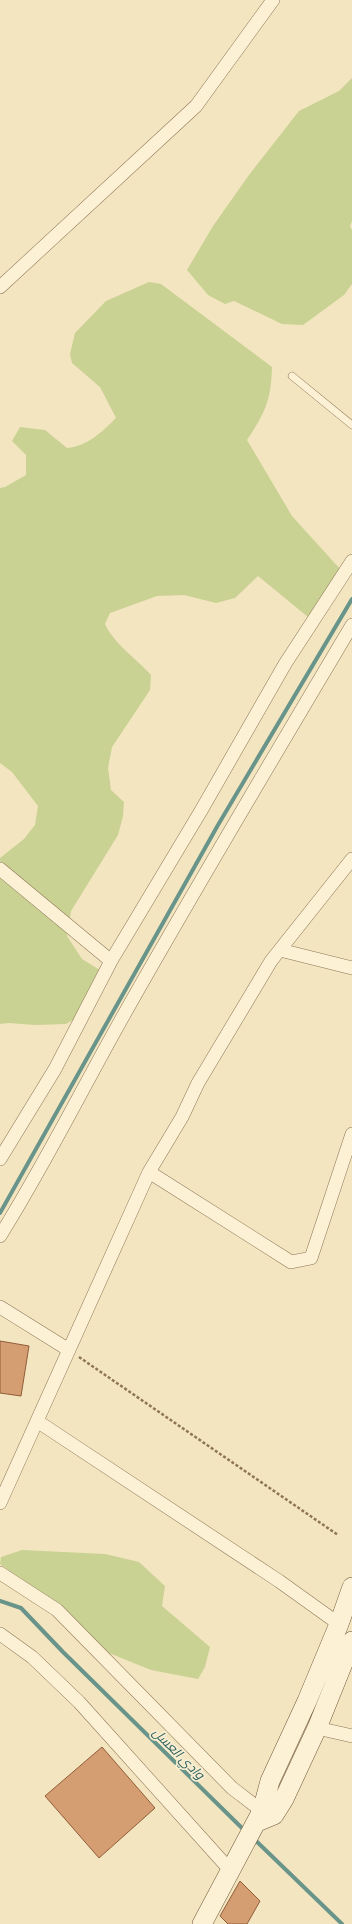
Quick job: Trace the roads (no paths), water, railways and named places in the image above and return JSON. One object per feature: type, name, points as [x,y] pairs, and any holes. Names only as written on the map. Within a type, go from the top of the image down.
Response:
[{"type":"main road","points":[[264,1816],[270,1781],[307,1701],[339,1624],[352,1587]]},
{"type":"main road","points":[[202,1924],[233,1864],[264,1816],[284,1799],[317,1728],[352,1641]]},
{"type":"street","points":[[0,287],[196,106],[273,0]]},
{"type":"street","points":[[0,1159],[55,1069],[111,961],[202,809],[286,664],[352,561]]},
{"type":"street","points":[[0,1236],[26,1194],[126,1013],[243,808],[352,625]]},
{"type":"street","points":[[0,1503],[149,1172],[182,1117],[198,1083],[271,961],[352,859]]},
{"type":"street","points":[[0,869],[111,961]]},
{"type":"street","points":[[280,950],[352,968]]},
{"type":"street","points":[[149,1172],[291,1262],[311,1258],[352,1134]]},
{"type":"street","points":[[0,1307],[69,1350]]},
{"type":"street","points":[[37,1421],[279,1581],[339,1624]]},
{"type":"street","points":[[0,1573],[57,1610],[232,1788],[264,1816]]},
{"type":"street","points":[[0,1634],[32,1657],[79,1702],[233,1864]]},
{"type":"street","points":[[317,1728],[352,1736]]},
{"type":"lane","points":[[292,376],[352,425]]},
{"type":"waterway","points":[[0,1213],[218,825],[352,599]]},
{"type":"waterway","name":"وادي العسل","points":[[0,1601],[21,1608],[63,1652],[245,1831]]},
{"type":"waterway","name":"وادي العسل","points":[[253,1838],[342,1924]]}]
